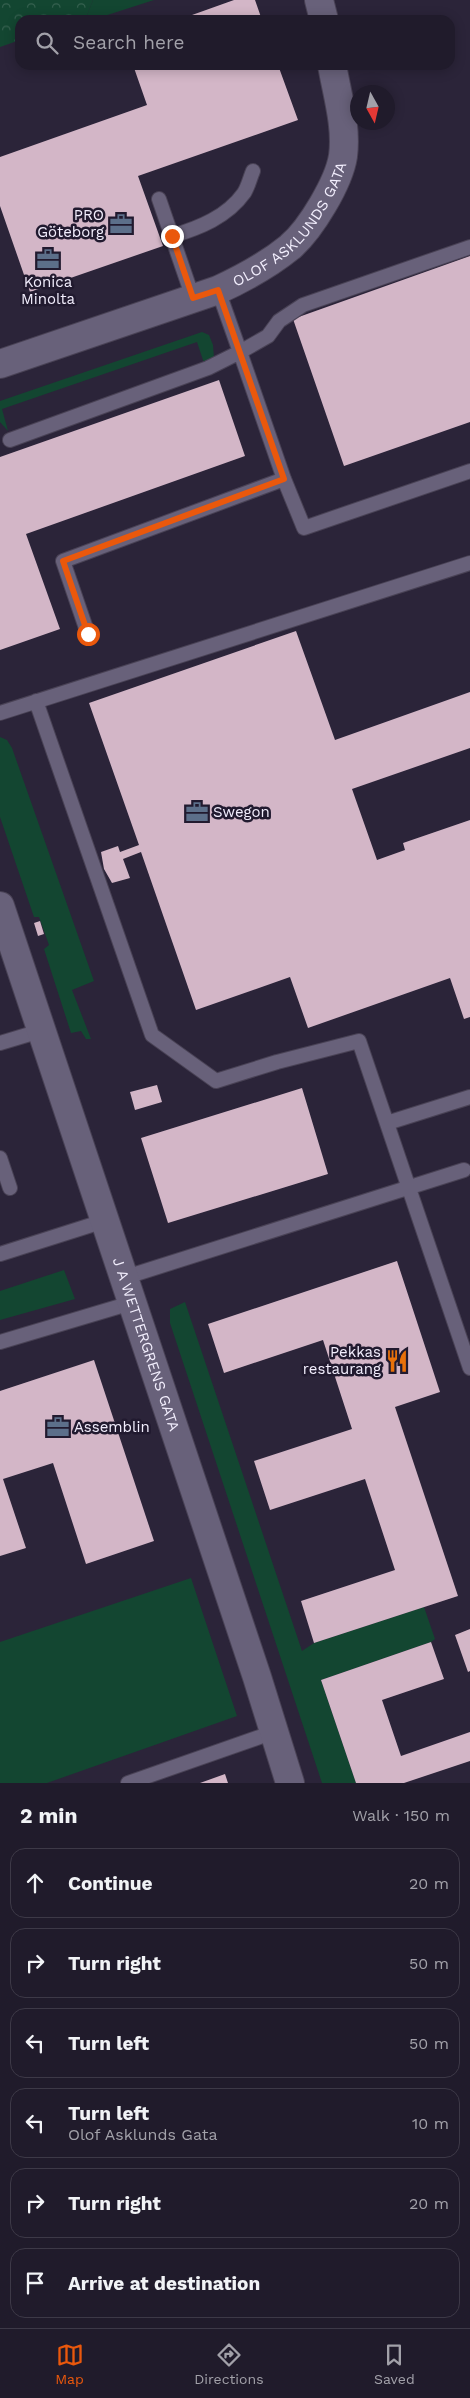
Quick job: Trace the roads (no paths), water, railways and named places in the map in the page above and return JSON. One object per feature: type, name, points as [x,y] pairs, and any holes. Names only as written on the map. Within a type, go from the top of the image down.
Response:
[{"type":"street","points":[[320,0],[323,15]]},
{"type":"street","name":"OLOF ASKLUNDS GATA","points":[[0,364],[218,290],[251,275],[292,246],[318,212],[334,185],[343,156],[344,133],[333,70]]},
{"type":"street","name":"J A WETTERGRENS GATA","points":[[0,906],[290,1783]]},
{"type":"lane","points":[[172,236],[199,228],[217,218],[244,193],[253,171]]},
{"type":"lane","points":[[160,199],[193,298]]},
{"type":"lane","points":[[10,440],[208,368],[268,336],[279,321],[302,305],[470,247]]},
{"type":"lane","points":[[218,290],[284,479],[304,528],[470,471]]},
{"type":"lane","points":[[88,634],[63,561],[284,479]]},
{"type":"lane","points":[[0,713],[470,563]]},
{"type":"lane","points":[[36,701],[152,1035],[216,1081],[277,1062],[359,1041],[470,1368]]},
{"type":"lane","points":[[0,1043],[40,1031]]},
{"type":"lane","points":[[387,1123],[470,1098]]},
{"type":"lane","points":[[0,1158],[10,1188]]},
{"type":"lane","points":[[0,1342],[127,1290],[464,1170]]},
{"type":"lane","points":[[0,1254],[104,1221]]},
{"type":"lane","points":[[128,1783],[274,1732]]},
{"type":"place","name":"PRO Göteborg","points":[[121,224]]},
{"type":"place","name":"Konica Minolta","points":[[48,259]]},
{"type":"place","name":"Swegon","points":[[197,812]]},
{"type":"place","name":"Pekkas restaurang","points":[[397,1361]]},
{"type":"place","name":"Assemblin","points":[[58,1427]]}]
